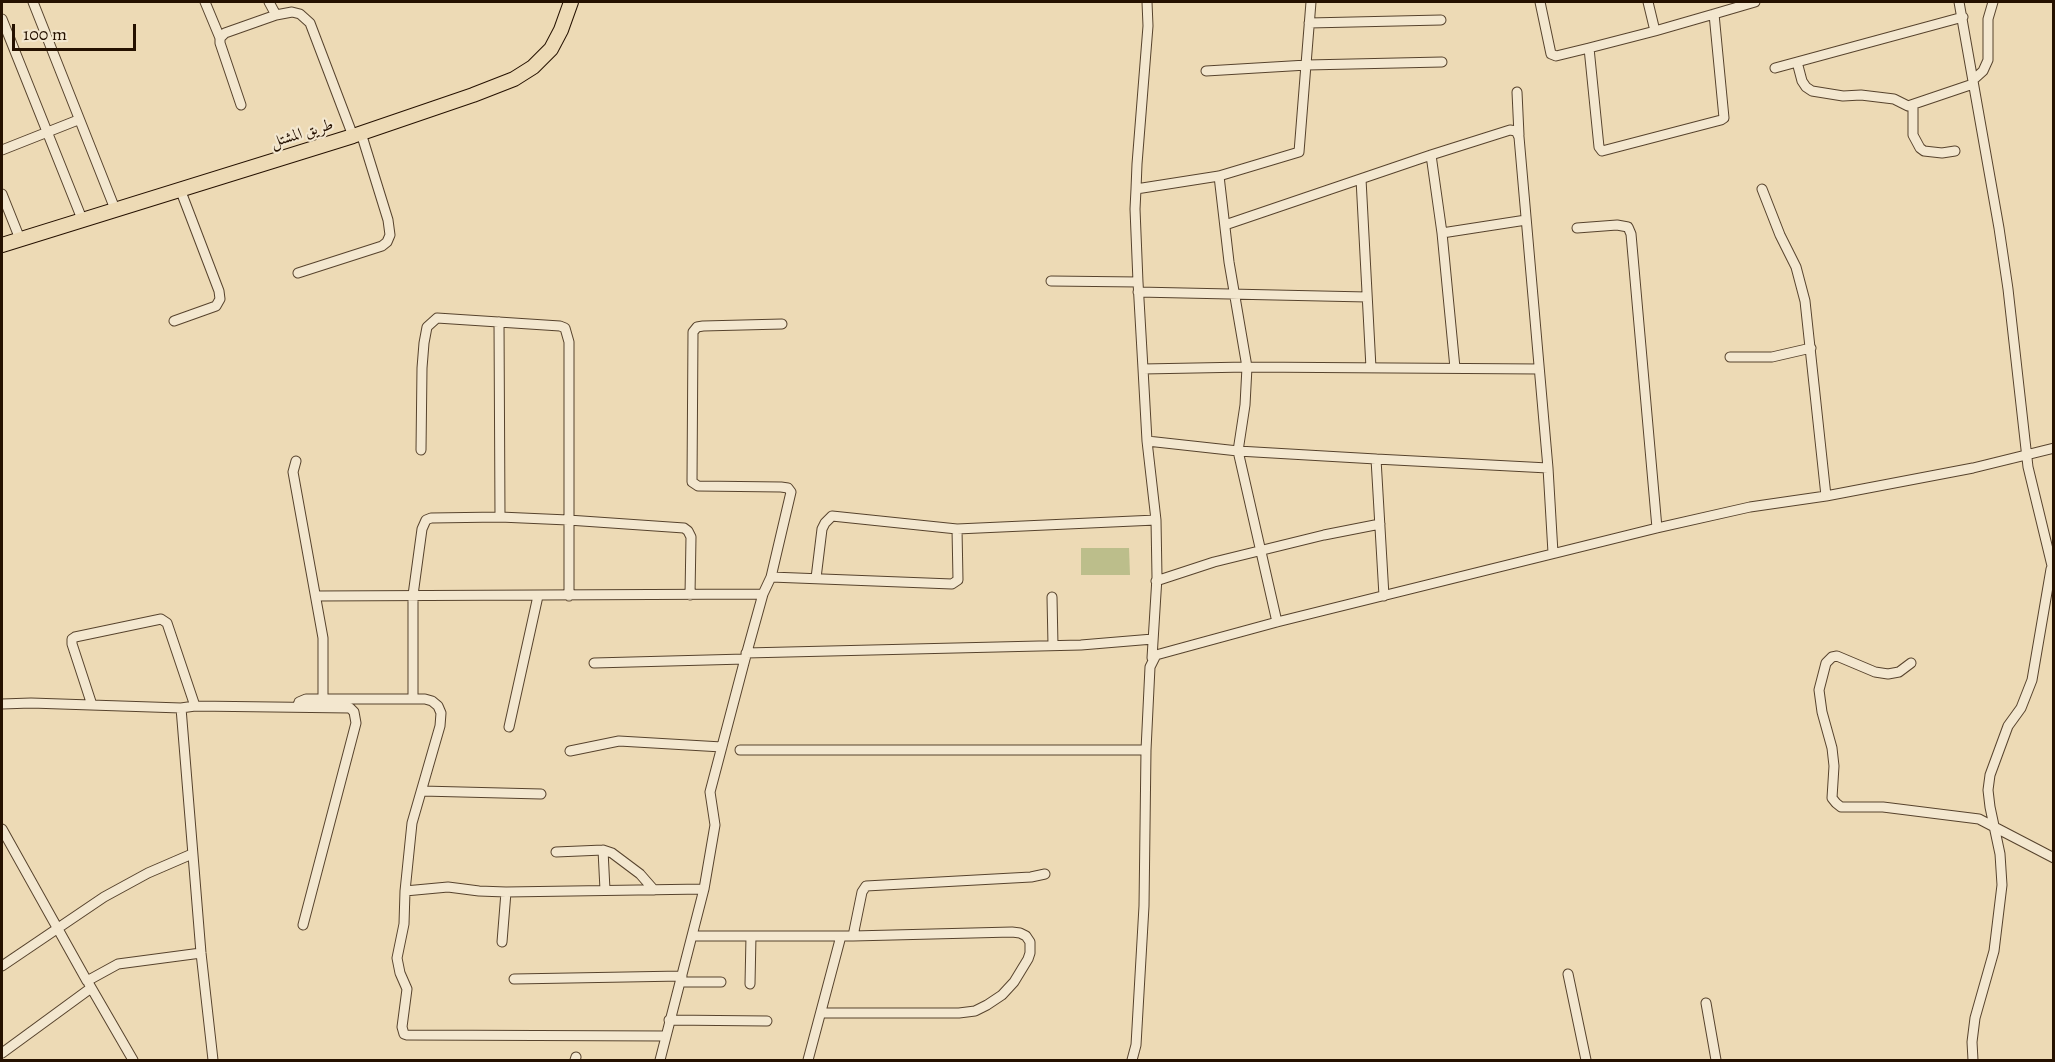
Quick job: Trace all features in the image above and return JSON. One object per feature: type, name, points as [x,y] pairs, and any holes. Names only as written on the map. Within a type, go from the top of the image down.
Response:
[{"type":"main road","name":"طريق المشتل","points":[[2,245],[357,135],[514,79],[533,67],[551,49],[571,2]]},
{"type":"street","points":[[33,2],[115,209]]},
{"type":"street","points":[[205,2],[220,38],[241,105]]},
{"type":"street","points":[[269,2],[276,15]]},
{"type":"street","points":[[1133,1060],[1136,1045],[1144,906],[1149,667],[1154,639],[1156,581],[1156,520],[1147,441],[1135,209],[1148,26],[1147,2]]},
{"type":"street","points":[[1136,189],[1219,176],[1299,152],[1311,2]]},
{"type":"street","points":[[1540,2],[1551,54],[1556,56],[1714,14],[1723,6],[1755,2]]},
{"type":"street","points":[[1648,2],[1655,31]]},
{"type":"street","points":[[1959,2],[2007,279],[2028,466],[2052,570],[2032,680],[2021,708],[2008,726],[1990,775],[1988,790],[2002,885],[1994,951],[1975,1018],[1972,1042],[1973,1060]]},
{"type":"street","points":[[1797,62],[1802,81],[1812,91],[1843,96],[1861,95],[1894,99],[1904,106],[1913,106],[1973,82],[1983,70],[1988,60],[1988,19],[1993,2]]},
{"type":"street","points":[[220,38],[225,33],[276,15],[292,12],[300,14],[309,23],[357,135],[388,220],[390,235],[382,246],[298,273]]},
{"type":"street","points":[[1588,48],[1599,147],[1602,150],[1721,120],[1725,115],[1714,14]]},
{"type":"street","points":[[1775,68],[1962,17]]},
{"type":"street","points":[[2,19],[82,219]]},
{"type":"street","points":[[1310,23],[1441,20]]},
{"type":"street","points":[[1206,71],[1307,65],[1442,62]]},
{"type":"street","points":[[1516,92],[1548,468],[1553,553]]},
{"type":"street","points":[[1913,106],[1913,135],[1920,148],[1924,151],[1942,153],[1955,151]]},
{"type":"street","points":[[2,150],[78,120]]},
{"type":"street","points":[[1225,225],[1510,130],[1516,131],[1519,137]]},
{"type":"street","points":[[1431,155],[1442,233],[1455,369]]},
{"type":"street","points":[[1219,176],[1247,367],[1245,405],[1238,451],[1277,622]]},
{"type":"street","points":[[1361,179],[1371,368]]},
{"type":"street","points":[[174,321],[216,306],[220,299],[180,189]]},
{"type":"street","points":[[1762,189],[1780,235],[1796,267],[1805,301],[1826,496]]},
{"type":"street","points":[[2,194],[20,239]]},
{"type":"street","points":[[1442,233],[1526,220]]},
{"type":"street","points":[[1577,228],[1617,225],[1628,227],[1631,234],[1657,528]]},
{"type":"street","points":[[1051,281],[1235,295],[1367,297]]},
{"type":"street","points":[[421,450],[422,368],[427,327],[436,318],[565,328],[569,395],[569,596]]},
{"type":"street","points":[[499,322],[500,517]]},
{"type":"street","points":[[660,1060],[704,890],[715,825],[710,797],[763,594],[771,577],[791,492],[788,488],[698,486],[692,482],[693,332],[697,327],[703,326],[782,324]]},
{"type":"street","points":[[1730,357],[1772,357],[1811,348]]},
{"type":"street","points":[[1143,369],[1247,367],[1539,369]]},
{"type":"street","points":[[1147,441],[1238,451],[1548,468]]},
{"type":"street","points":[[1152,658],[1183,646],[1657,528],[1750,507],[1826,496],[1972,468],[2054,448]]},
{"type":"street","points":[[1376,459],[1384,596]]},
{"type":"street","points":[[296,461],[293,472],[323,638],[323,699]]},
{"type":"street","points":[[816,578],[822,529],[832,516],[957,528],[1156,520]]},
{"type":"street","points":[[413,699],[413,595],[422,529],[426,520],[431,518],[500,517],[684,528],[691,537],[690,595]]},
{"type":"street","points":[[1156,581],[1190,569],[1262,550],[1380,524]]},
{"type":"street","points":[[771,577],[952,584],[958,580],[957,528]]},
{"type":"street","points":[[2043,532],[2054,531]]},
{"type":"street","points":[[316,596],[763,594]]},
{"type":"street","points":[[509,727],[538,596]]},
{"type":"street","points":[[1052,597],[1053,645]]},
{"type":"street","points":[[92,705],[72,639],[161,620],[168,622],[195,706]]},
{"type":"street","points":[[594,663],[1154,639]]},
{"type":"street","points":[[1911,663],[1899,672],[1888,674],[1875,672],[1837,656],[1832,657],[1826,663],[1819,690],[1822,712],[1832,748],[1834,766],[1832,798],[1841,807],[1882,807],[1979,819],[2054,858]]},
{"type":"street","points":[[298,707],[302,700],[413,699],[432,701],[441,713],[440,726],[412,823],[404,924],[397,958],[406,989],[402,1027],[404,1034],[666,1036]]},
{"type":"street","points":[[2,704],[181,708],[195,706],[350,708],[354,712],[356,723],[303,925]]},
{"type":"street","points":[[181,708],[192,854],[213,1060]]},
{"type":"street","points":[[570,751],[619,741],[722,747]]},
{"type":"street","points":[[740,750],[1146,750]]},
{"type":"street","points":[[422,791],[541,794]]},
{"type":"street","points":[[2,829],[133,1060]]},
{"type":"street","points":[[556,852],[603,850],[612,853],[624,861],[654,890]]},
{"type":"street","points":[[603,850],[605,890]]},
{"type":"street","points":[[2,966],[128,883],[192,854]]},
{"type":"street","points":[[853,936],[862,892],[866,886],[1031,878],[1045,874]]},
{"type":"street","points":[[405,891],[448,887],[506,892],[704,890]]},
{"type":"street","points":[[502,942],[506,892]]},
{"type":"street","points":[[693,936],[1020,933],[1030,942],[1030,953],[1025,965],[1007,990],[975,1011],[821,1013]]},
{"type":"street","points":[[750,984],[751,936]]},
{"type":"street","points":[[808,1060],[841,936]]},
{"type":"street","points":[[2,1053],[118,964],[201,953]]},
{"type":"street","points":[[1568,974],[1586,1060]]},
{"type":"street","points":[[514,979],[681,979],[721,982]]},
{"type":"street","points":[[1706,1003],[1716,1060]]},
{"type":"street","points":[[669,1020],[767,1021]]},
{"type":"green space","points":[[1081,548],[1129,548],[1130,575],[1081,575]]}]
